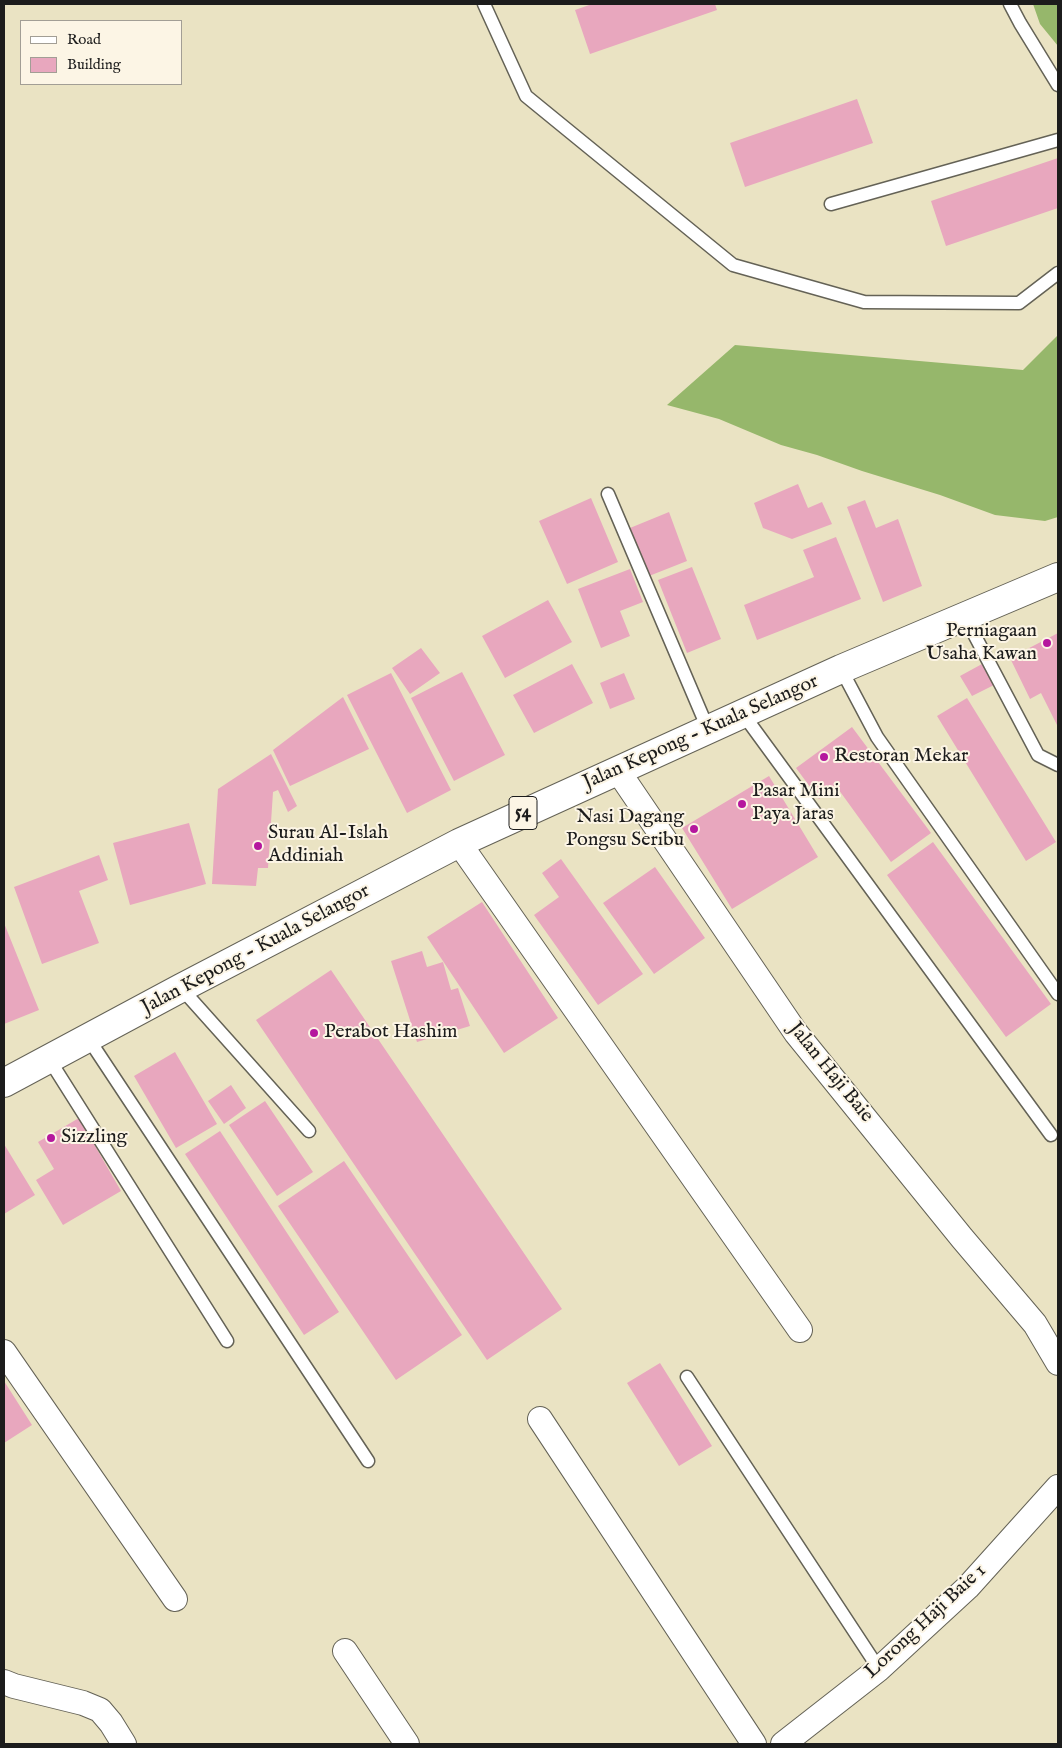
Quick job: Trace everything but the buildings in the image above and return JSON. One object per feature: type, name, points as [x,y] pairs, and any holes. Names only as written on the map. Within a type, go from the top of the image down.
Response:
[{"type":"highway","name":"Jalan Kepong - Kuala Selangor","points":[[4,1083],[459,843],[841,669],[1058,578]]},
{"type":"street","name":"Jalan Haji Baie","points":[[618,771],[796,1033],[962,1238],[1035,1324],[1058,1363]]},
{"type":"street","points":[[459,843],[800,1330]]},
{"type":"street","points":[[4,1352],[174,1599]]},
{"type":"street","points":[[540,1419],[754,1744]]},
{"type":"street","name":"Lorong Haji Baie 1","points":[[783,1744],[879,1669],[968,1587],[1058,1487]]},
{"type":"street","points":[[345,1651],[407,1744]]},
{"type":"street","points":[[4,1682],[84,1703],[100,1710],[124,1744]]},
{"type":"lane","points":[[484,4],[526,96],[733,265],[864,302],[1019,303],[1058,273]]},
{"type":"lane","points":[[1010,4],[1020,24],[1058,85]]},
{"type":"lane","points":[[831,204],[1058,140]]},
{"type":"lane","points":[[608,494],[708,729]]},
{"type":"lane","points":[[964,617],[1038,755],[1058,765]]},
{"type":"lane","points":[[841,669],[877,737],[1058,994]]},
{"type":"lane","points":[[743,714],[1051,1135]]},
{"type":"lane","points":[[182,988],[309,1132]]},
{"type":"lane","points":[[88,1038],[368,1461]]},
{"type":"lane","points":[[49,1059],[227,1341]]},
{"type":"lane","points":[[687,1377],[879,1669]]},
{"type":"green space","points":[[1033,4],[1058,4],[1058,46],[1040,24]]},
{"type":"green space","points":[[1058,335],[1058,517],[1045,521],[995,515],[940,495],[781,445],[719,419],[667,405],[735,345],[1023,370]]},
{"type":"place","name":"Perniagaan Usaha Kawan","points":[[1047,643]]},
{"type":"place","name":"Restoran Mekar","points":[[824,757]]},
{"type":"place","name":"Pasar Mini Paya Jaras","points":[[742,804]]},
{"type":"place","name":"Nasi Dagang Pongsu Seribu","points":[[694,829]]},
{"type":"place","name":"Surau Al-Islah Addiniah","points":[[258,846]]},
{"type":"place","name":"Perabot Hashim","points":[[314,1033]]},
{"type":"place","name":"Sizzling","points":[[51,1138]]}]
